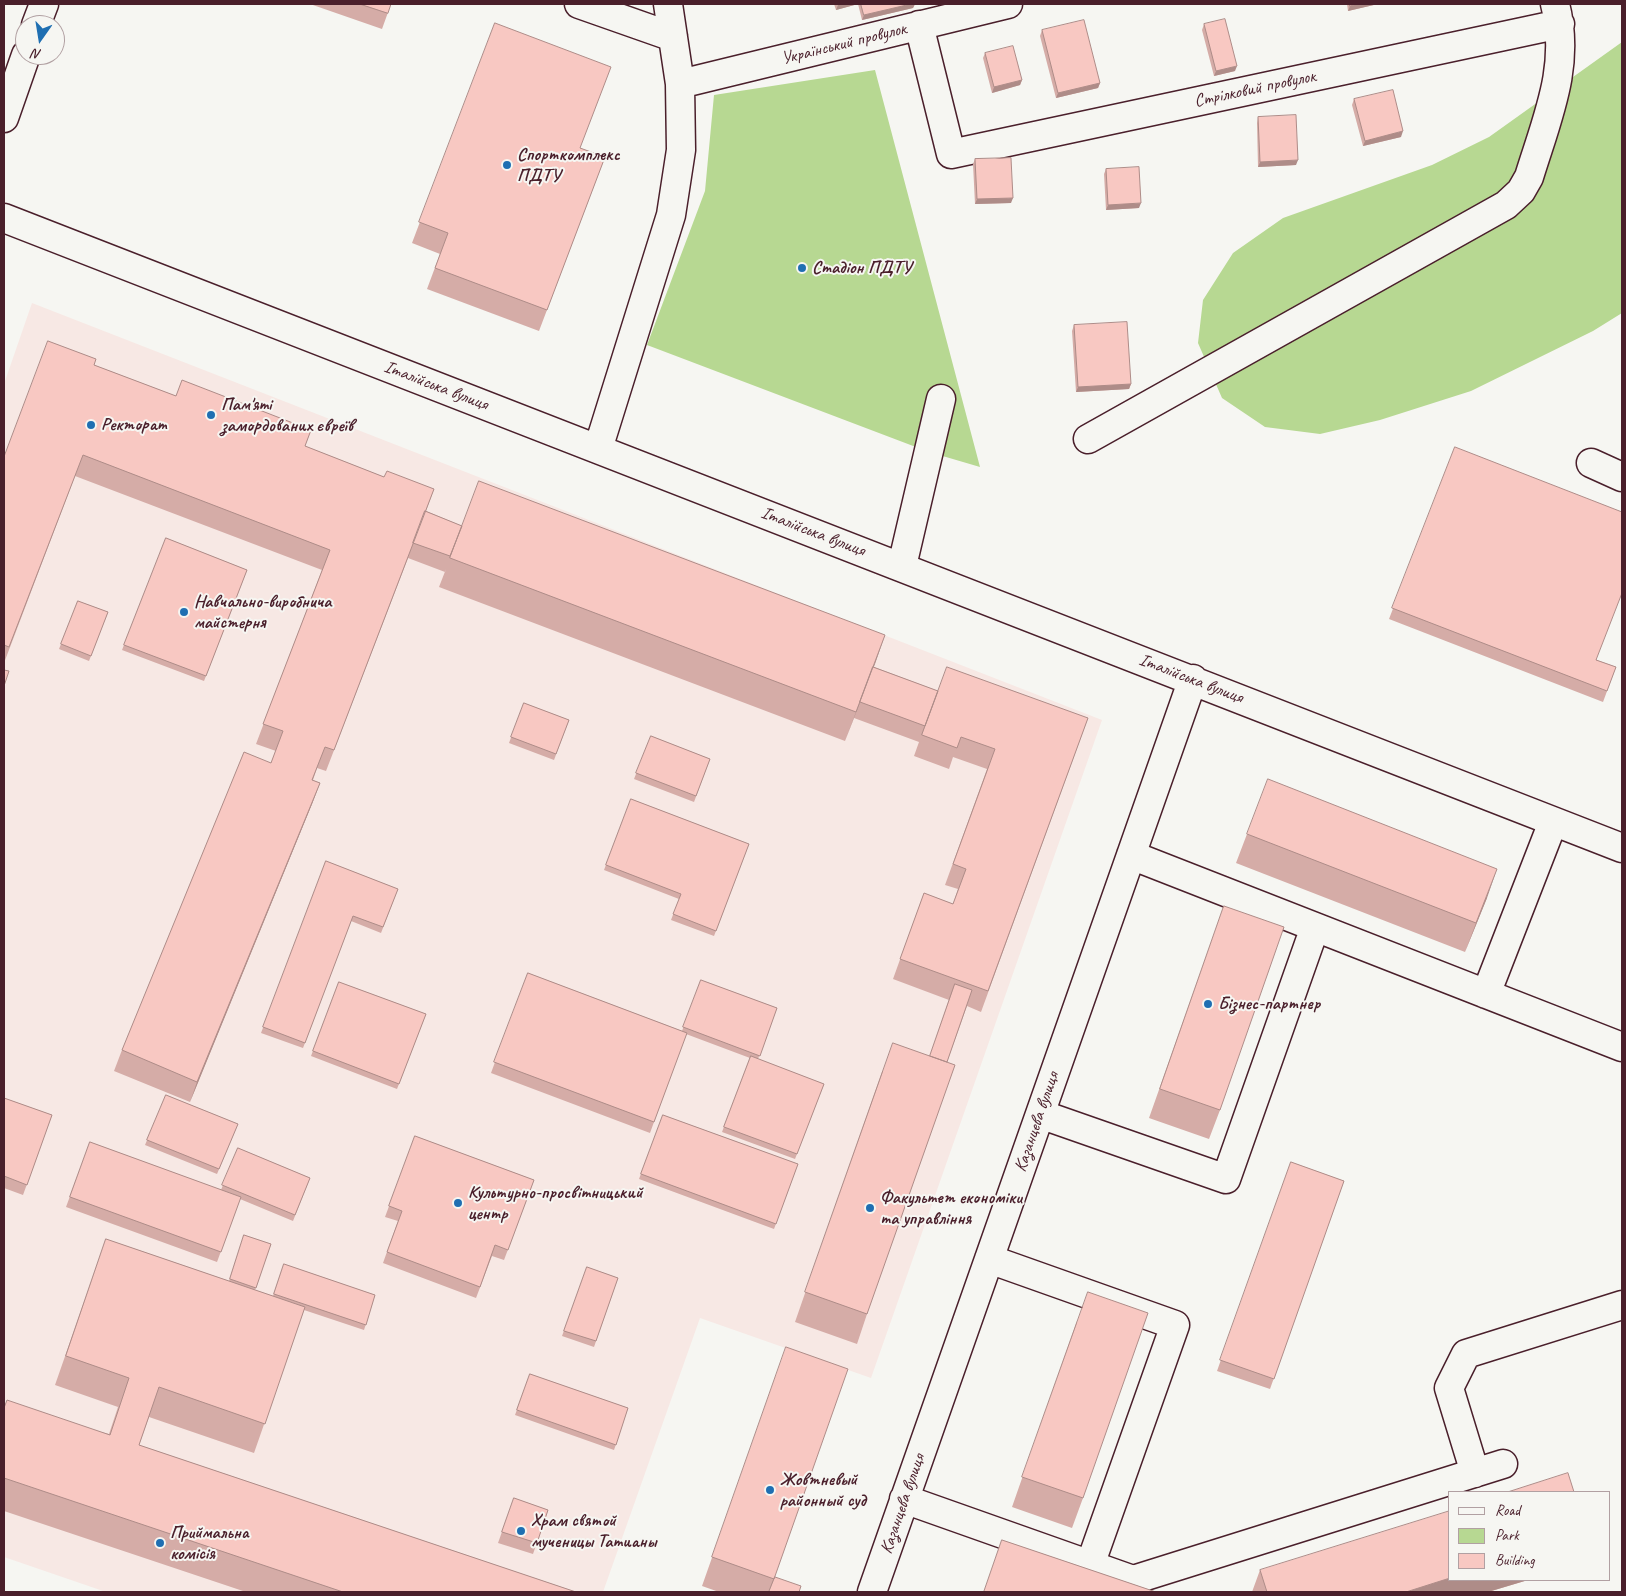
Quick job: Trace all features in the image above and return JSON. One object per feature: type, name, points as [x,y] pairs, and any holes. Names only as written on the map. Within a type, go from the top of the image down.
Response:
[{"type":"street","points":[[579,4],[673,37]]},
{"type":"street","points":[[598,449],[670,215],[681,150],[680,84],[668,4]]},
{"type":"street","name":"Український провулок","points":[[680,84],[1008,4]]},
{"type":"street","points":[[1088,439],[1506,205],[1521,191],[1529,177],[1558,80],[1561,53],[1557,14]]},
{"type":"street","name":"Стрілковий провулок","points":[[919,25],[951,154],[1557,14]]},
{"type":"street","points":[[4,118],[23,65]]},
{"type":"street","name":"Італійська вулиця","points":[[4,218],[1193,679],[1622,848]]},
{"type":"street","points":[[902,566],[941,399]]},
{"type":"street","points":[[1591,463],[1622,477]]},
{"type":"street","name":"Казанцева вулиця","points":[[872,1592],[1193,679]]},
{"type":"street","points":[[1486,994],[1553,822]]},
{"type":"street","points":[[1131,855],[1622,1047]]},
{"type":"street","points":[[1040,1114],[1226,1179],[1315,927]]},
{"type":"street","points":[[989,1259],[1175,1325],[1090,1565]]},
{"type":"street","points":[[1475,1473],[1449,1388],[1466,1354],[1622,1306]]},
{"type":"street","points":[[904,1499],[1133,1580],[1503,1464]]},
{"type":"shaded area","points":[[32,303],[1102,720],[871,1378],[700,1318],[603,1592],[106,1592],[4,1557],[4,384]]},
{"type":"green space","points":[[1622,42],[1622,313],[1593,331],[1471,391],[1380,420],[1320,434],[1265,427],[1222,398],[1198,343],[1203,300],[1233,253],[1283,218],[1432,165],[1489,137]]},
{"type":"green space","name":"Стадіон ПДТУ","points":[[875,70],[980,467],[929,452],[647,345],[705,191],[714,95]]},
{"type":"building","points":[[360,4],[391,4],[388,13]]},
{"type":"building","points":[[861,4],[911,4],[864,15]]},
{"type":"building","points":[[1225,19],[1237,66],[1216,71],[1204,24]]},
{"type":"building","points":[[1084,20],[1100,83],[1058,93],[1042,30]]},
{"type":"building","points":[[495,23],[611,67],[580,148],[605,157],[547,310],[435,268],[448,233],[419,222]]},
{"type":"building","points":[[1013,46],[1022,80],[994,87],[985,53]]},
{"type":"building","points":[[1393,90],[1403,131],[1365,141],[1354,99]]},
{"type":"building","points":[[1296,115],[1298,160],[1260,162],[1258,117]]},
{"type":"building","points":[[1011,158],[1013,198],[977,199],[975,159]]},
{"type":"building","points":[[1139,167],[1141,203],[1108,205],[1106,169]]},
{"type":"building","points":[[1127,322],[1131,384],[1078,387],[1074,325]]},
{"type":"building","points":[[48,341],[96,359],[94,365],[176,396],[182,380],[311,430],[305,446],[384,477],[387,471],[434,489],[334,750],[325,747],[312,780],[320,783],[197,1082],[122,1050],[244,752],[271,763],[283,731],[263,724],[330,550],[83,455],[9,647],[4,645],[4,457]]},
{"type":"building","points":[[1455,447],[1622,512],[1622,593],[1596,660],[1616,667],[1607,691],[1392,608]]},
{"type":"building","points":[[479,481],[885,635],[856,712],[450,558]]},
{"type":"building","points":[[425,511],[462,526],[450,556],[413,543]]},
{"type":"building","points":[[166,538],[247,570],[206,676],[124,645]]},
{"type":"building","points":[[78,601],[108,612],[91,656],[61,644]]},
{"type":"building","points":[[873,667],[938,691],[925,726],[860,702]]},
{"type":"building","points":[[947,667],[1088,718],[988,991],[900,959],[924,893],[953,904],[966,869],[953,864],[995,749],[961,737],[957,748],[922,735]]},
{"type":"building","points":[[4,670],[9,671],[4,686]]},
{"type":"building","points":[[524,703],[569,720],[556,754],[511,737]]},
{"type":"building","points":[[651,736],[710,759],[696,796],[636,773]]},
{"type":"building","points":[[1268,779],[1497,869],[1476,923],[1247,834]]},
{"type":"building","points":[[631,799],[749,844],[716,931],[673,914],[681,894],[606,865]]},
{"type":"building","points":[[326,861],[398,889],[383,927],[353,916],[305,1043],[263,1027]]},
{"type":"building","points":[[1224,906],[1284,927],[1220,1110],[1160,1089]]},
{"type":"building","points":[[528,973],[687,1033],[654,1122],[494,1062]]},
{"type":"building","points":[[701,980],[777,1008],[760,1056],[683,1027]]},
{"type":"building","points":[[339,982],[426,1014],[399,1084],[313,1051]]},
{"type":"building","points":[[955,984],[972,990],[947,1062],[930,1056]]},
{"type":"building","points":[[893,1043],[955,1065],[867,1314],[805,1292]]},
{"type":"building","points":[[751,1056],[824,1084],[797,1154],[724,1127]]},
{"type":"building","points":[[166,1095],[238,1124],[219,1169],[147,1140]]},
{"type":"building","points":[[4,1098],[52,1115],[27,1185],[4,1176]]},
{"type":"building","points":[[663,1115],[798,1164],[776,1224],[641,1174]]},
{"type":"building","points":[[415,1136],[534,1180],[508,1250],[495,1245],[480,1287],[387,1252],[402,1211],[389,1206]]},
{"type":"building","points":[[90,1142],[241,1197],[221,1252],[70,1197]]},
{"type":"building","points":[[238,1148],[310,1178],[295,1215],[222,1185]]},
{"type":"building","points":[[1291,1162],[1344,1181],[1274,1379],[1220,1360]]},
{"type":"building","points":[[244,1235],[271,1244],[256,1288],[230,1279]]},
{"type":"building","points":[[106,1239],[305,1307],[265,1424],[159,1387],[139,1445],[576,1592],[343,1592],[4,1478],[4,1408],[7,1400],[110,1435],[129,1378],[66,1356]]},
{"type":"building","points":[[284,1264],[375,1295],[366,1325],[274,1294]]},
{"type":"building","points":[[587,1267],[618,1278],[596,1341],[564,1331]]},
{"type":"building","points":[[1088,1292],[1148,1313],[1083,1498],[1022,1477]]},
{"type":"building","name":"Жовтневый районный суд","points":[[786,1347],[848,1369],[774,1579],[712,1557]]},
{"type":"building","points":[[530,1374],[628,1408],[616,1445],[517,1410]]},
{"type":"building","points":[[1568,1473],[1574,1491],[1511,1491]]},
{"type":"building","name":"Храм святой мученицы Татианы","points":[[514,1498],[548,1510],[537,1543],[502,1532]]},
{"type":"building","points":[[1448,1512],[1448,1579],[1406,1592],[1267,1592],[1260,1570]]},
{"type":"building","points":[[1002,1540],[1156,1592],[984,1592]]},
{"type":"building","points":[[775,1577],[801,1586],[799,1592],[769,1592]]},
{"type":"place","name":"Спорткомплекс ПДТУ","points":[[507,165]]},
{"type":"place","name":"Стадіон ПДТУ","points":[[802,268]]},
{"type":"place","name":"Пам'яті замордованих євреїв","points":[[211,415]]},
{"type":"place","name":"Ректорат","points":[[91,425]]},
{"type":"place","name":"Навчально-виробнича майстерня","points":[[184,612]]},
{"type":"place","name":"Бізнес-партнер","points":[[1208,1004]]},
{"type":"place","name":"Культурно-просвітницький центр","points":[[458,1203]]},
{"type":"place","name":"Факультет економіки та управління","points":[[870,1208]]},
{"type":"place","name":"Жовтневый районный суд","points":[[770,1490]]},
{"type":"place","name":"Храм святой мученицы Татианы","points":[[521,1531]]},
{"type":"place","name":"Приймальна комісія","points":[[160,1543]]}]
